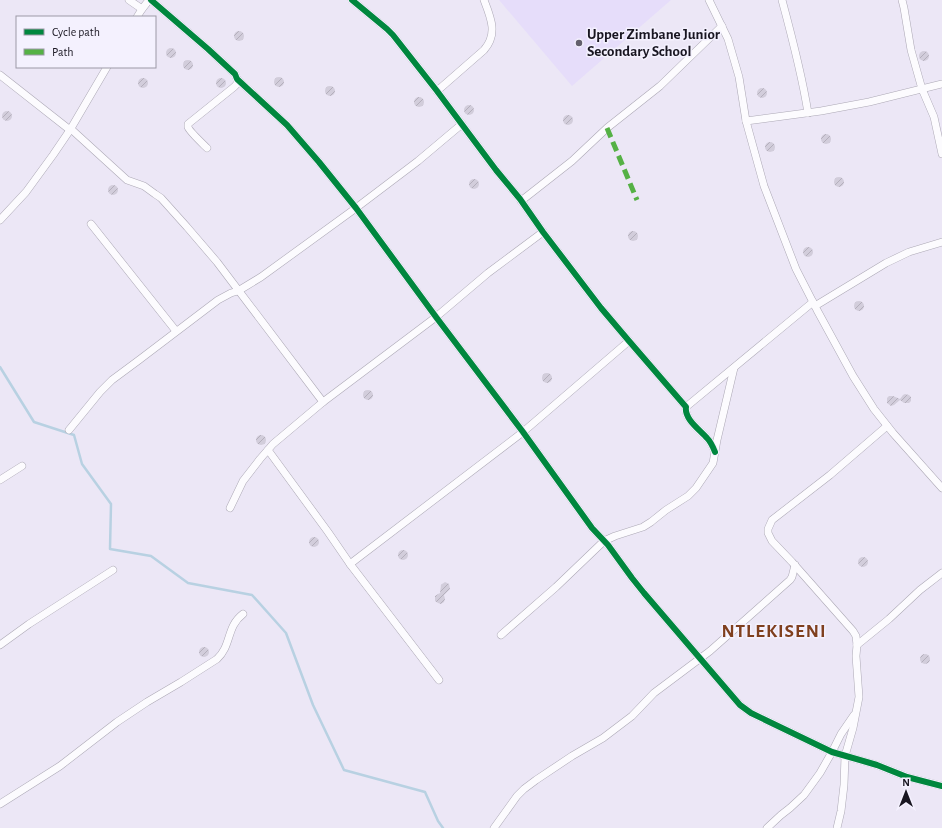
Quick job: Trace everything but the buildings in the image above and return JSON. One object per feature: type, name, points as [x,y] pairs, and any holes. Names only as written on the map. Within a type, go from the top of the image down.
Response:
[{"type":"street","points":[[129,0],[142,9]]},
{"type":"street","points":[[138,16],[150,0],[208,49],[292,131],[356,208],[523,432],[592,528],[619,559],[632,578],[728,692],[745,710],[773,725],[832,752],[876,765],[907,777],[942,786]]},
{"type":"street","points":[[352,0],[393,35],[521,201],[601,308],[686,407],[687,416],[710,442],[715,452]]},
{"type":"street","points":[[437,91],[489,44],[492,38],[491,18],[484,0]]},
{"type":"street","points":[[710,0],[728,39],[739,77],[746,121],[764,186],[796,269],[853,376],[874,409],[887,426],[942,488]]},
{"type":"street","points":[[782,0],[794,44],[808,113]]},
{"type":"street","points":[[902,0],[911,50],[922,89],[934,117],[942,154]]},
{"type":"street","points":[[521,201],[572,160],[607,128],[655,90],[722,26]]},
{"type":"street","points":[[0,220],[26,192],[53,155],[106,68]]},
{"type":"street","points":[[0,76],[70,129],[126,180],[150,189],[161,198],[211,254],[323,402]]},
{"type":"street","points":[[207,148],[188,128],[188,124],[234,87],[237,84],[238,79]]},
{"type":"street","points":[[746,121],[808,113],[869,102],[942,84]]},
{"type":"street","points":[[70,430],[100,392],[112,380],[218,300],[238,291],[261,277],[356,208],[418,161],[462,124]]},
{"type":"street","points":[[91,224],[176,331]]},
{"type":"street","points":[[230,508],[244,481],[273,444],[323,402],[436,317],[488,273],[543,232]]},
{"type":"street","points":[[686,407],[814,304],[886,263],[909,252],[942,242]]},
{"type":"street","points":[[350,564],[523,432],[629,341]]},
{"type":"street","points":[[501,635],[556,587],[604,541],[642,527],[688,496],[696,488],[713,463],[734,368]]},
{"type":"street","points":[[837,828],[841,811],[844,785],[845,756],[859,697],[856,636],[770,537],[768,529],[772,520],[830,475],[887,426]]},
{"type":"street","points":[[268,450],[350,564],[439,680]]},
{"type":"street","points":[[0,480],[22,466]]},
{"type":"street","points":[[494,828],[524,789],[566,760],[603,738],[632,716],[654,693],[722,641],[790,580],[795,565]]},
{"type":"street","points":[[0,645],[29,624],[113,570]]},
{"type":"street","points":[[857,645],[920,590],[942,573]]},
{"type":"street","points":[[0,804],[60,766],[117,722],[217,659],[225,649],[236,618],[243,614]]},
{"type":"street","points":[[767,828],[804,795],[820,773],[841,734],[857,710]]},
{"type":"shaded area","name":"Upper Zimbane Junior Secondary School","points":[[499,0],[671,0],[572,86]]},
{"type":"waterway","points":[[0,367],[34,422],[74,435],[82,464],[111,504],[110,549],[151,556],[188,583],[252,595],[286,633],[313,705],[344,770],[425,792],[438,821],[443,828]]},
{"type":"marked path","points":[[607,128],[637,200]]},
{"type":"cycle path","points":[[151,0],[235,74],[237,79],[287,125],[319,162],[356,208],[523,432],[592,528],[608,545],[644,593],[740,705],[751,713],[832,752],[877,765],[907,777],[942,786]]},
{"type":"cycle path","points":[[352,0],[393,35],[496,170],[520,199],[543,232],[601,308],[686,407],[687,416],[712,445],[715,452]]},
{"type":"place","name":"Upper Zimbane Junior Secondary School","points":[[579,43]]},
{"type":"district","name":"NTLEKISENI","points":[[774,631]]}]
